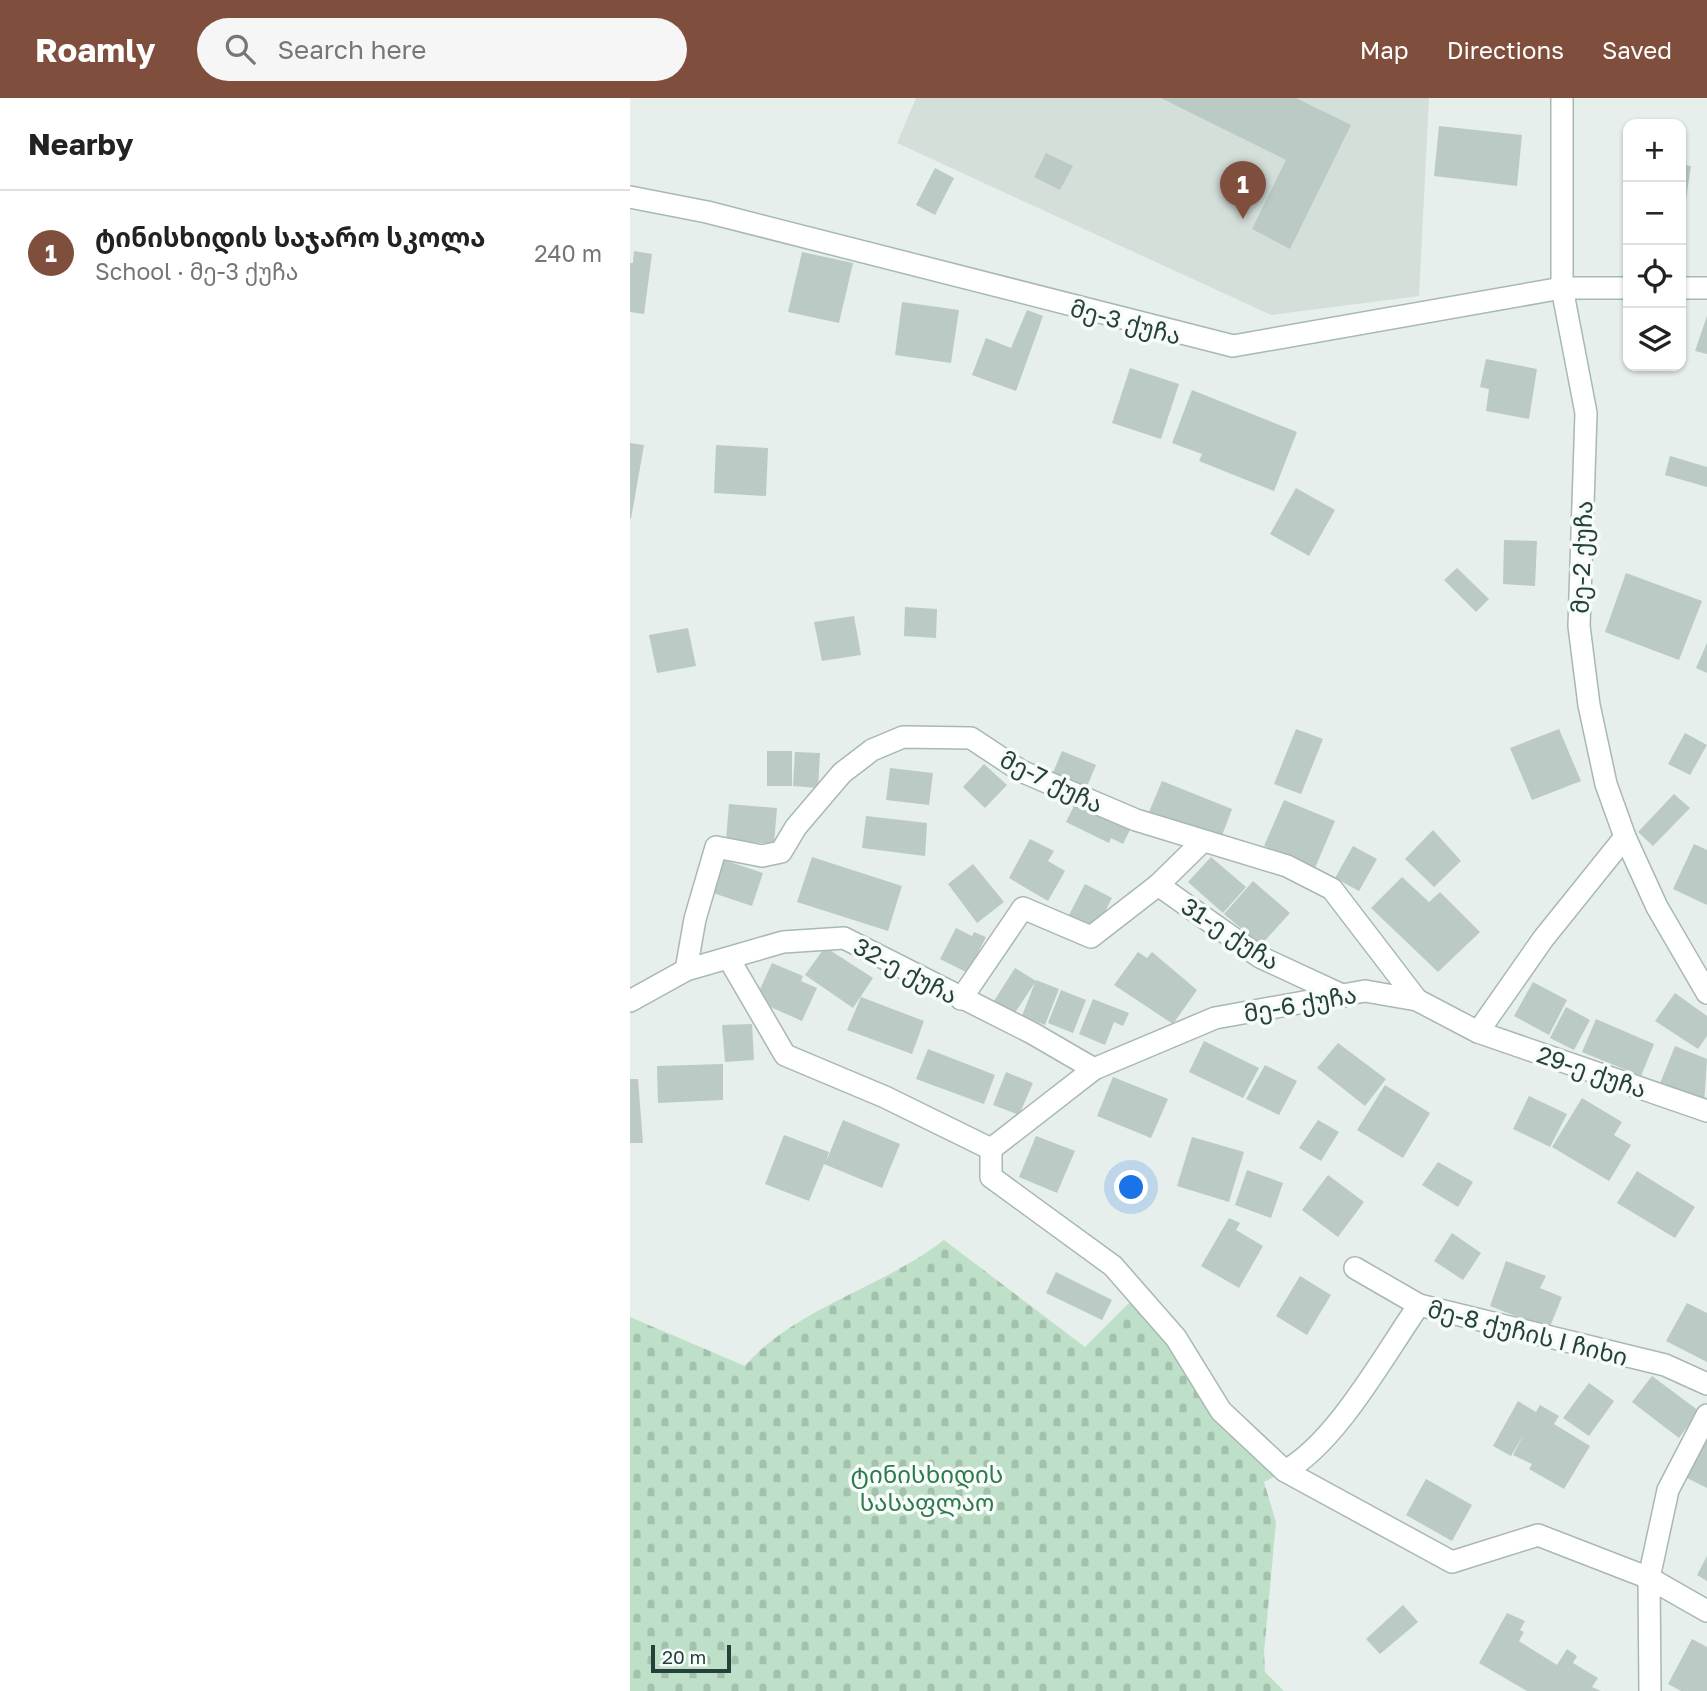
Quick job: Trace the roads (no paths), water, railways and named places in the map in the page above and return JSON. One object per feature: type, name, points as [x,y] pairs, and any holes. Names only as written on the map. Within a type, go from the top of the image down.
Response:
[{"type":"street","name":"მე-2 ქუჩა","points":[[1562,98],[1562,288],[1586,413],[1579,625],[1590,705],[1606,784],[1625,837],[1657,907],[1707,993]]},
{"type":"street","name":"მე-3 ქუჩა","points":[[630,197],[707,212],[1233,346],[1562,288],[1623,288]]},
{"type":"street","points":[[1686,288],[1707,288]]},
{"type":"street","name":"მე-7 ქუჩა","points":[[686,970],[695,919],[716,847],[762,856],[781,852],[796,827],[842,773],[872,750],[903,737],[971,738],[1021,771],[1136,820],[1287,866],[1332,889],[1417,1000]]},
{"type":"street","points":[[1478,1032],[1543,939],[1625,837]]},
{"type":"street","points":[[961,999],[1023,908],[1091,937],[1158,885],[1203,841]]},
{"type":"street","name":"31-ე ქუჩა","points":[[1158,885],[1260,957],[1344,996]]},
{"type":"street","name":"32-ე ქუჩა","points":[[630,1001],[686,970],[783,942],[844,938],[1032,1033],[1094,1069]]},
{"type":"street","points":[[729,959],[785,1055],[885,1097],[991,1149],[991,1177],[1113,1266],[1176,1338],[1221,1411],[1285,1471],[1452,1562],[1538,1535],[1649,1578],[1707,1611]]},
{"type":"street","name":"მე-6 ქუჩა","points":[[991,1149],[1094,1069],[1215,1018],[1365,991],[1417,1000],[1478,1032]]},
{"type":"street","name":"29-ე ქუჩა","points":[[1478,1032],[1707,1111]]},
{"type":"street","name":"მე-8 ქუჩის I ჩიხი","points":[[1354,1268],[1419,1305],[1665,1366],[1707,1384]]},
{"type":"street","points":[[1285,1471],[1307,1459],[1336,1425],[1419,1305]]},
{"type":"street","points":[[1650,1691],[1649,1578],[1668,1490],[1707,1415]]},
{"type":"place","name":"ტინისხიდის საჯარო სკოლა","points":[[1243,219]]},
{"type":"park label","name":"ტინისხიდის სასაფლაო","points":[[927,1487]]}]
